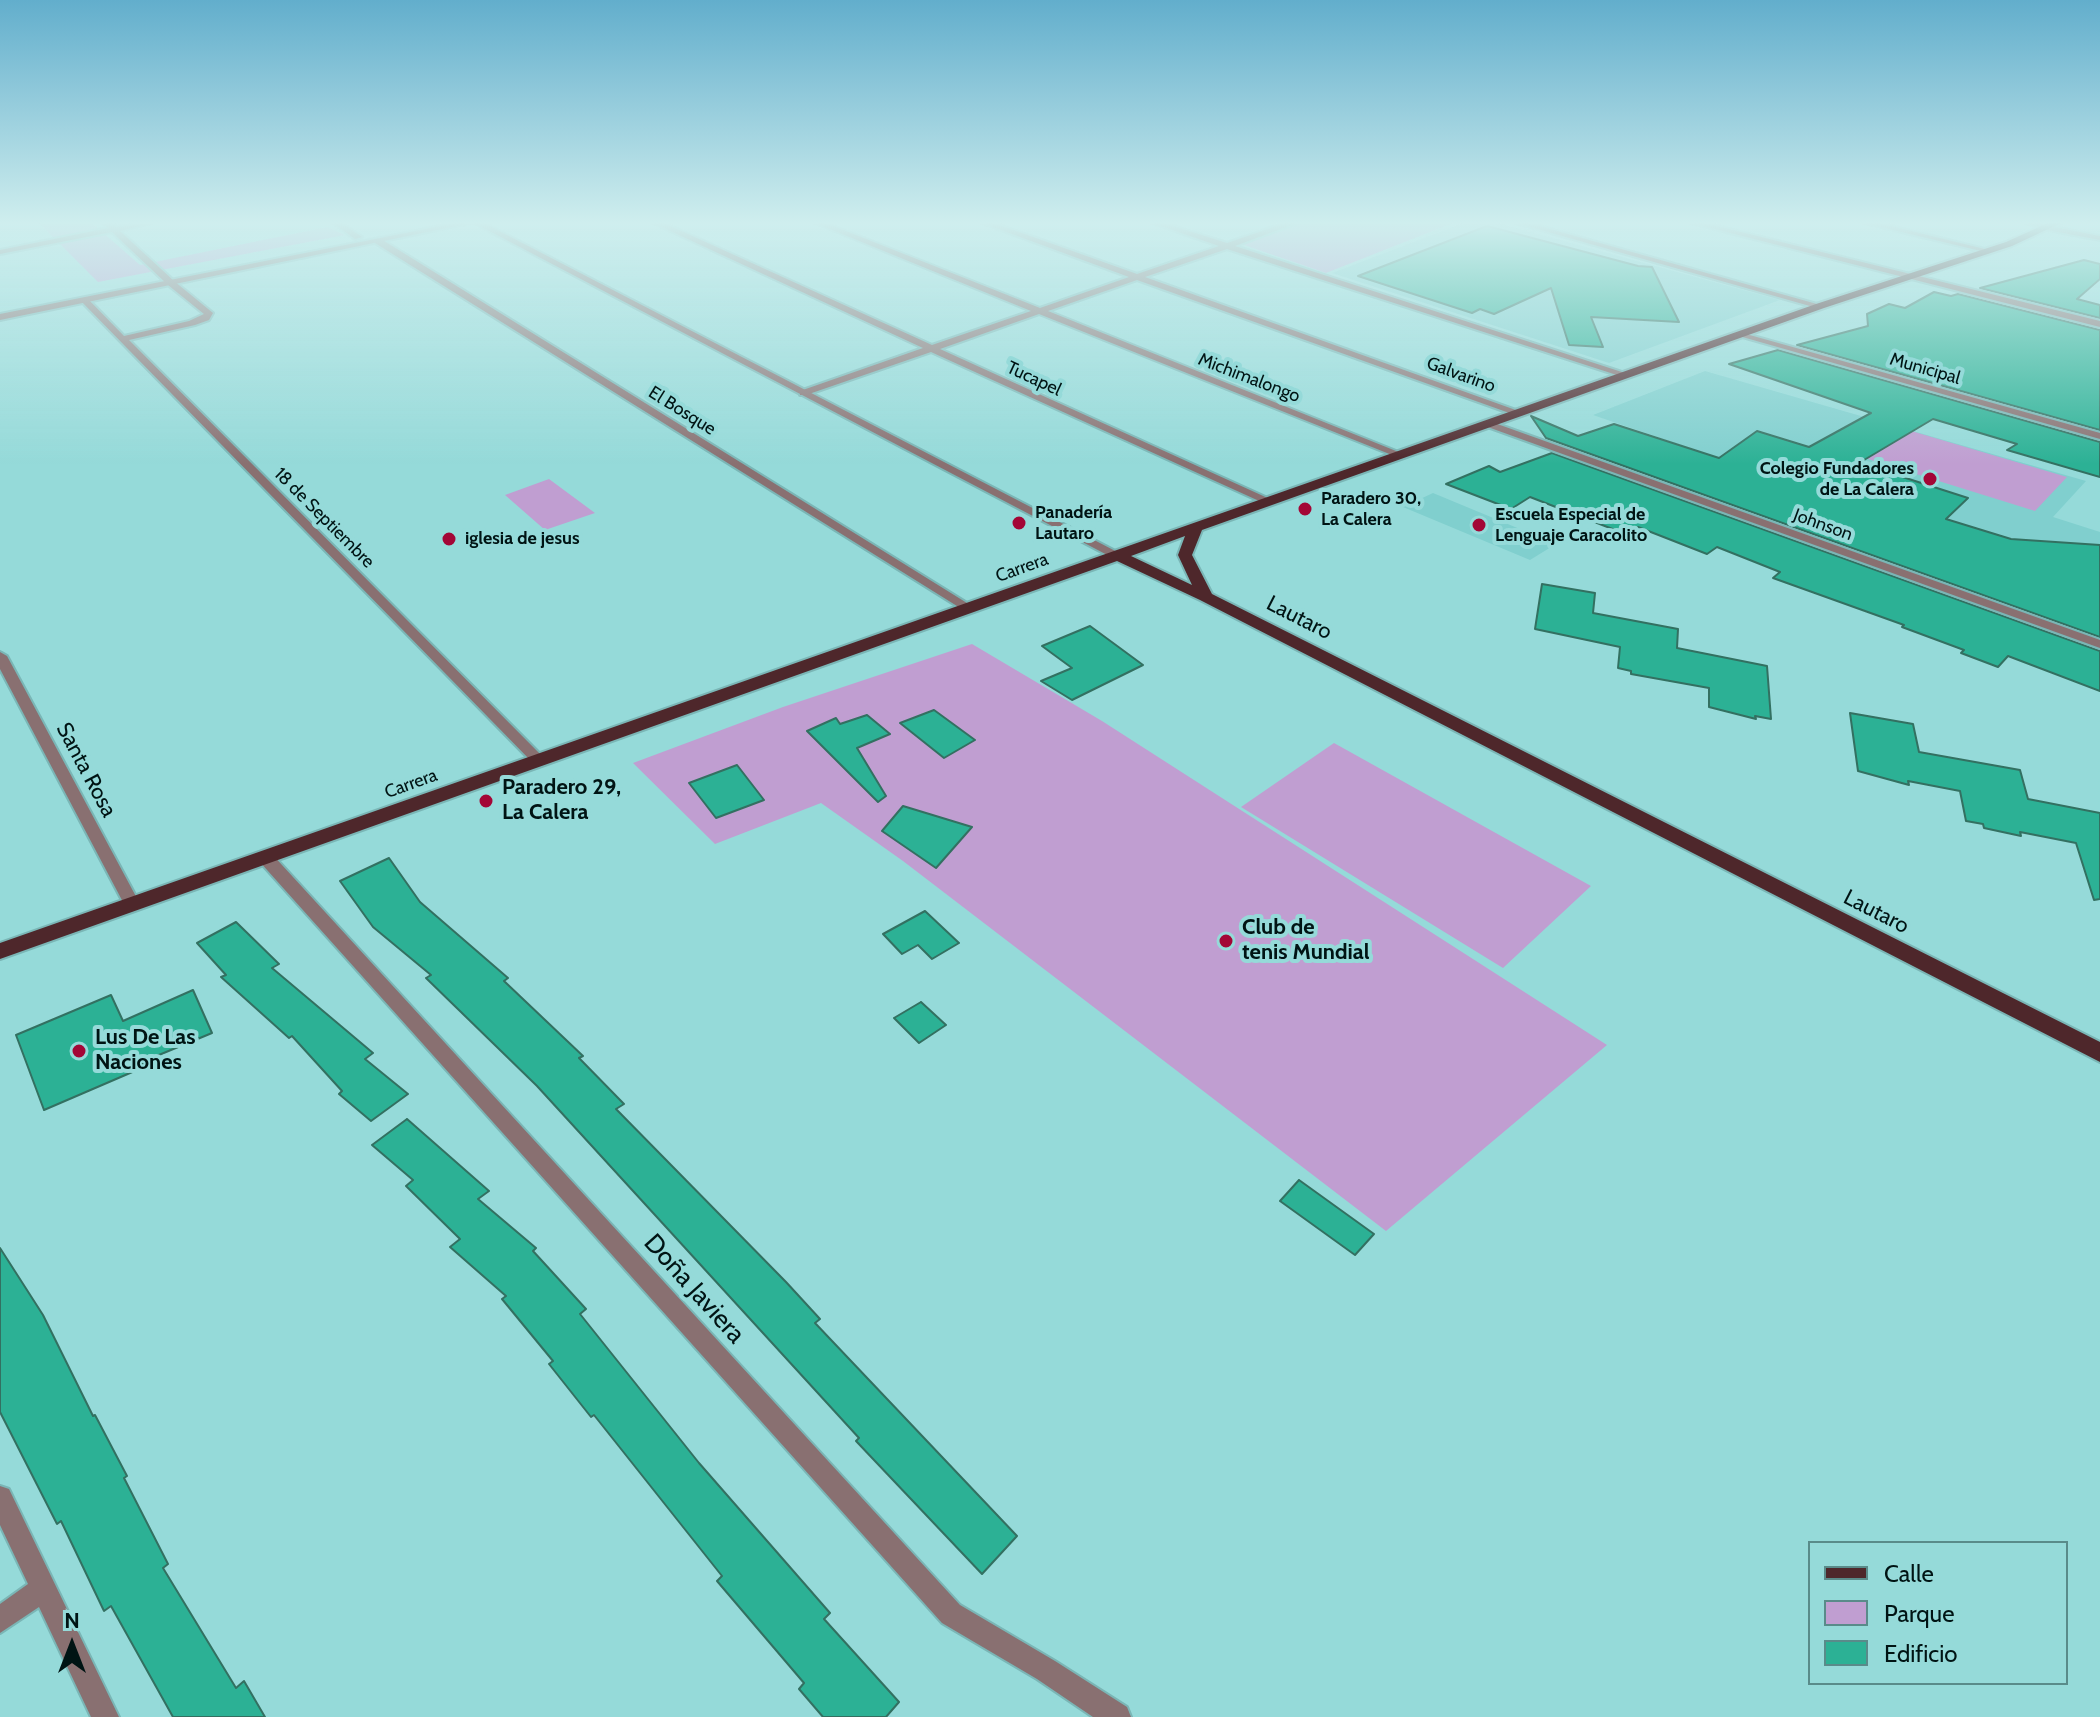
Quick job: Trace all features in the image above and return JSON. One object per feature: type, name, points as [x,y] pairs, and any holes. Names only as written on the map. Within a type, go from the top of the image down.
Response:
[{"type":"main road","name":"Carrera","points":[[0,951],[1829,303]]},
{"type":"main road","points":[[1196,527],[1185,555],[1206,597]]},
{"type":"main road","name":"Lautaro","points":[[1117,555],[1206,597],[2100,1053]]},
{"type":"street","points":[[0,317],[69,303]]},
{"type":"street","name":"18 de Septiembre","points":[[87,303],[538,760]]},
{"type":"street","points":[[122,339],[206,318],[209,313],[196,303]]},
{"type":"street","name":"El Bosque","points":[[478,303],[969,608]]},
{"type":"street","name":"Lautaro","points":[[631,303],[1117,555]]},
{"type":"street","name":"Tucapel","points":[[831,303],[1268,502]]},
{"type":"street","name":"Michimalongo","points":[[1015,303],[1401,455]]},
{"type":"street","points":[[803,393],[1062,303]]},
{"type":"street","name":"Galvarino","points":[[1210,303],[1519,413]]},
{"type":"street","points":[[1403,303],[1626,375]]},
{"type":"street","points":[[1810,303],[1820,306]]},
{"type":"street","points":[[2014,303],[2100,324]]},
{"type":"street","name":"Municipal","points":[[1742,334],[2100,436]]},
{"type":"street","name":"Johnson","points":[[1489,424],[2100,644]]},
{"type":"street","name":"Santa Rosa","points":[[0,656],[132,904]]},
{"type":"street","name":"Doña Javiera","points":[[265,857],[951,1614],[1046,1670],[1117,1717]]},
{"type":"street","points":[[0,1498],[105,1717]]},
{"type":"street","points":[[0,1620],[43,1588]]},
{"type":"shaded area","points":[[1425,303],[1772,303],[1609,363]]},
{"type":"shaded area","name":"Colegio Fundadores de La Calera","points":[[1705,371],[2086,481],[2053,517],[2100,532],[2100,589],[1593,415]]},
{"type":"shaded area","name":"Escuela Especial de Lenguaje Caracolito","points":[[1433,493],[1556,544],[1530,560],[1403,507]]},
{"type":"green space","points":[[1891,425],[2067,477],[2035,511],[1855,455]]},
{"type":"green space","points":[[549,479],[595,513],[545,530],[505,495]]},
{"type":"green space","name":"Club de tenis Mundial","points":[[972,644],[1102,721],[1607,1045],[1386,1231],[903,861],[821,803],[715,844],[633,763],[783,707]]},
{"type":"green space","points":[[1334,743],[1591,886],[1503,968],[1241,807]]},
{"type":"building","points":[[1442,303],[1518,303],[1494,314],[1480,309],[1472,313]]},
{"type":"building","points":[[1556,303],[1670,303],[1679,322],[1591,317],[1603,347],[1569,345]]},
{"type":"building","points":[[1914,303],[1994,303],[2100,330],[2100,430],[1797,345],[1868,326],[1867,314],[1889,304],[1905,308]]},
{"type":"building","points":[[2041,303],[2093,303],[2100,305],[2100,318]]},
{"type":"building","points":[[1778,350],[2100,442],[2100,477],[2007,450],[2017,444],[1933,419],[1859,463],[1968,498],[1946,519],[2011,539],[2100,545],[2100,637],[1546,438],[1531,416],[1578,436],[1614,424],[1719,458],[1757,431],[1809,447],[1871,413],[1729,364]]},
{"type":"building","points":[[1552,453],[2100,651],[2100,691],[2008,656],[1998,667],[1961,653],[1964,650],[1902,627],[1904,625],[1773,578],[1780,572],[1717,547],[1707,554],[1638,527],[1628,535],[1530,497],[1511,509],[1446,484],[1489,466],[1500,472]]},
{"type":"building","points":[[1542,584],[1595,593],[1593,613],[1678,629],[1677,648],[1767,666],[1771,719],[1755,716],[1756,719],[1709,707],[1709,688],[1631,674],[1631,671],[1618,668],[1620,647],[1535,629]]},
{"type":"building","points":[[1090,626],[1143,665],[1072,700],[1041,681],[1072,668],[1042,646]]},
{"type":"building","points":[[934,710],[975,740],[944,758],[900,723]]},
{"type":"building","points":[[1850,713],[1913,724],[1919,752],[2020,770],[2028,799],[2100,813],[2100,899],[2094,900],[2076,843],[1984,828],[1983,824],[1966,821],[1960,791],[1908,781],[1909,785],[1858,771]]},
{"type":"building","points":[[867,715],[890,734],[857,748],[886,796],[878,802],[807,731],[836,718],[840,724]]},
{"type":"building","points":[[737,765],[764,800],[716,818],[689,783]]},
{"type":"building","points":[[903,806],[972,827],[936,868],[882,831]]},
{"type":"building","points":[[389,858],[420,902],[508,978],[504,981],[583,1056],[579,1058],[624,1104],[616,1109],[786,1282],[820,1319],[815,1323],[1017,1536],[982,1574],[856,1441],[859,1438],[537,1086],[426,978],[431,975],[373,927],[340,881]]},
{"type":"building","points":[[925,911],[959,943],[932,959],[918,945],[902,954],[883,934]]},
{"type":"building","points":[[236,922],[279,964],[272,968],[373,1053],[365,1059],[408,1094],[371,1121],[339,1094],[342,1091],[292,1036],[289,1038],[221,977],[226,975],[197,943]]},
{"type":"building","name":"Lus De Las Naciones","points":[[193,990],[212,1033],[142,1062],[144,1067],[44,1110],[16,1035],[111,995],[123,1021]]},
{"type":"building","points":[[921,1002],[946,1025],[919,1043],[894,1018]]},
{"type":"building","points":[[407,1119],[489,1191],[478,1199],[536,1248],[533,1251],[586,1309],[580,1314],[699,1463],[830,1613],[824,1619],[899,1702],[886,1717],[823,1717],[799,1689],[804,1683],[717,1581],[722,1576],[594,1415],[591,1417],[549,1364],[553,1361],[502,1299],[506,1296],[450,1247],[460,1239],[406,1186],[413,1180],[372,1145]]},
{"type":"building","points":[[1299,1180],[1374,1234],[1355,1255],[1280,1201]]},
{"type":"building","points":[[0,1248],[43,1315],[127,1476],[124,1478],[168,1564],[163,1568],[236,1688],[244,1681],[265,1717],[173,1717],[111,1606],[104,1611],[61,1521],[57,1524],[0,1412]]},
{"type":"place","name":"Colegio Fundadores de La Calera","points":[[1930,479]]},
{"type":"place","name":"Paradero 30, La Calera","points":[[1305,509]]},
{"type":"place","name":"Panadería Lautaro","points":[[1019,523]]},
{"type":"place","name":"Escuela Especial de Lenguaje Caracolito","points":[[1479,525]]},
{"type":"place","name":"iglesia de jesus","points":[[449,539]]},
{"type":"place","name":"Paradero 29, La Calera","points":[[486,801]]},
{"type":"place","name":"Club de tenis Mundial","points":[[1226,941]]},
{"type":"place","name":"Lus De Las Naciones","points":[[79,1051]]}]
